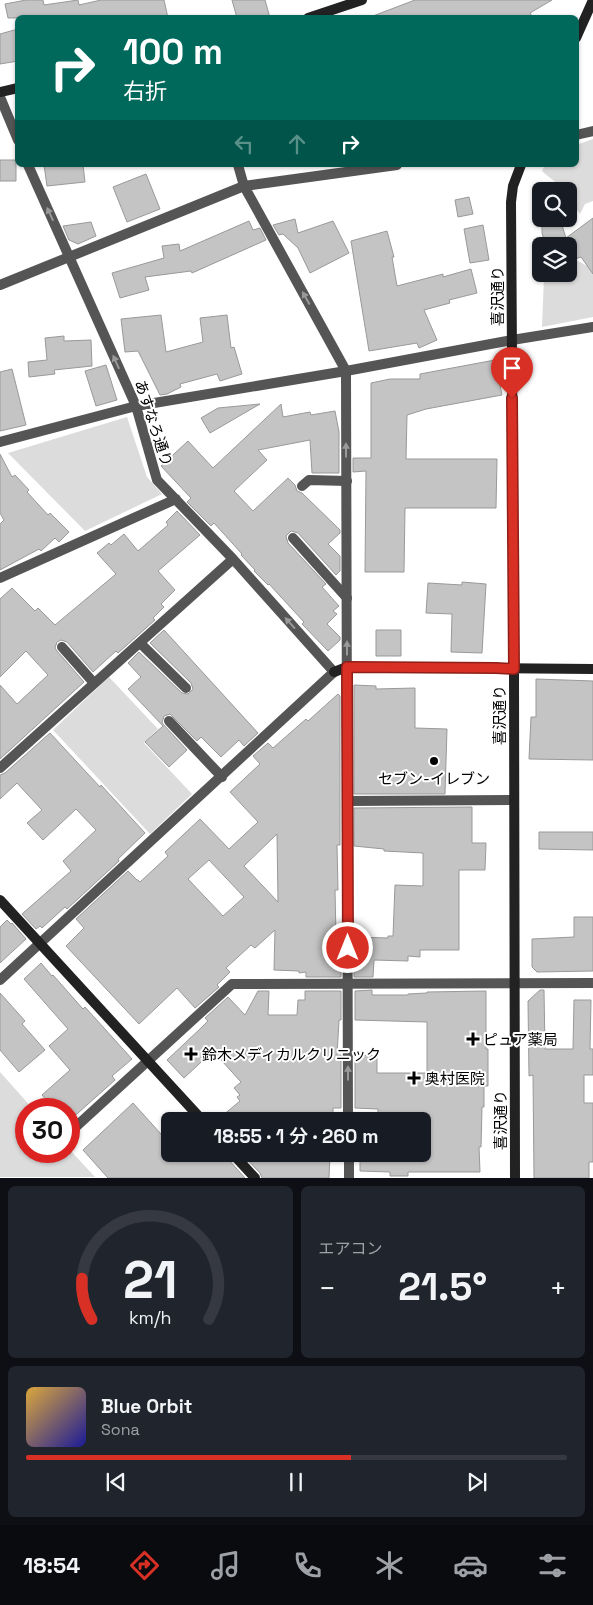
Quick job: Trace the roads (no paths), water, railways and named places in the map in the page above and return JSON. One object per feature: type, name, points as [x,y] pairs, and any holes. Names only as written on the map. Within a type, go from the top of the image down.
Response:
[{"type":"street","points":[[317,15],[362,0]]},
{"type":"street","points":[[579,31],[593,0]]},
{"type":"street","points":[[0,92],[15,89]]},
{"type":"street","points":[[0,97],[15,133]]},
{"type":"street","points":[[579,134],[593,131]]},
{"type":"street","name":"あすなろ通り","points":[[29,167],[136,406],[157,480],[233,559],[334,672]]},
{"type":"street","points":[[239,167],[244,186],[346,371],[348,1112]]},
{"type":"street","points":[[0,285],[244,186],[382,167]]},
{"type":"street","name":"喜沢通り","points":[[515,1178],[511,202],[513,186],[520,167]]},
{"type":"street","points":[[0,442],[136,406],[593,327]]},
{"type":"street","points":[[302,486],[309,480],[346,481]]},
{"type":"street","points":[[0,578],[176,499]]},
{"type":"street","points":[[293,538],[347,598]]},
{"type":"street","points":[[0,768],[233,559]]},
{"type":"street","points":[[140,643],[186,688]]},
{"type":"street","points":[[62,648],[94,683]]},
{"type":"street","points":[[0,980],[334,672],[347,667],[593,668]]},
{"type":"street","points":[[168,721],[222,777]]},
{"type":"street","points":[[348,801],[514,800]]},
{"type":"street","points":[[0,900],[195,1112]]},
{"type":"street","points":[[80,1123],[232,984],[593,983]]},
{"type":"street","points":[[240,1162],[254,1178]]},
{"type":"street","points":[[349,1162],[349,1178]]},
{"type":"place","name":"セブン-イレブン","points":[[434,761]]},
{"type":"place","name":"ピュア薬局","points":[[473,1039]]},
{"type":"place","name":"鈴木メディカルクリニック","points":[[191,1054]]},
{"type":"place","name":"奥村医院","points":[[414,1078]]}]
